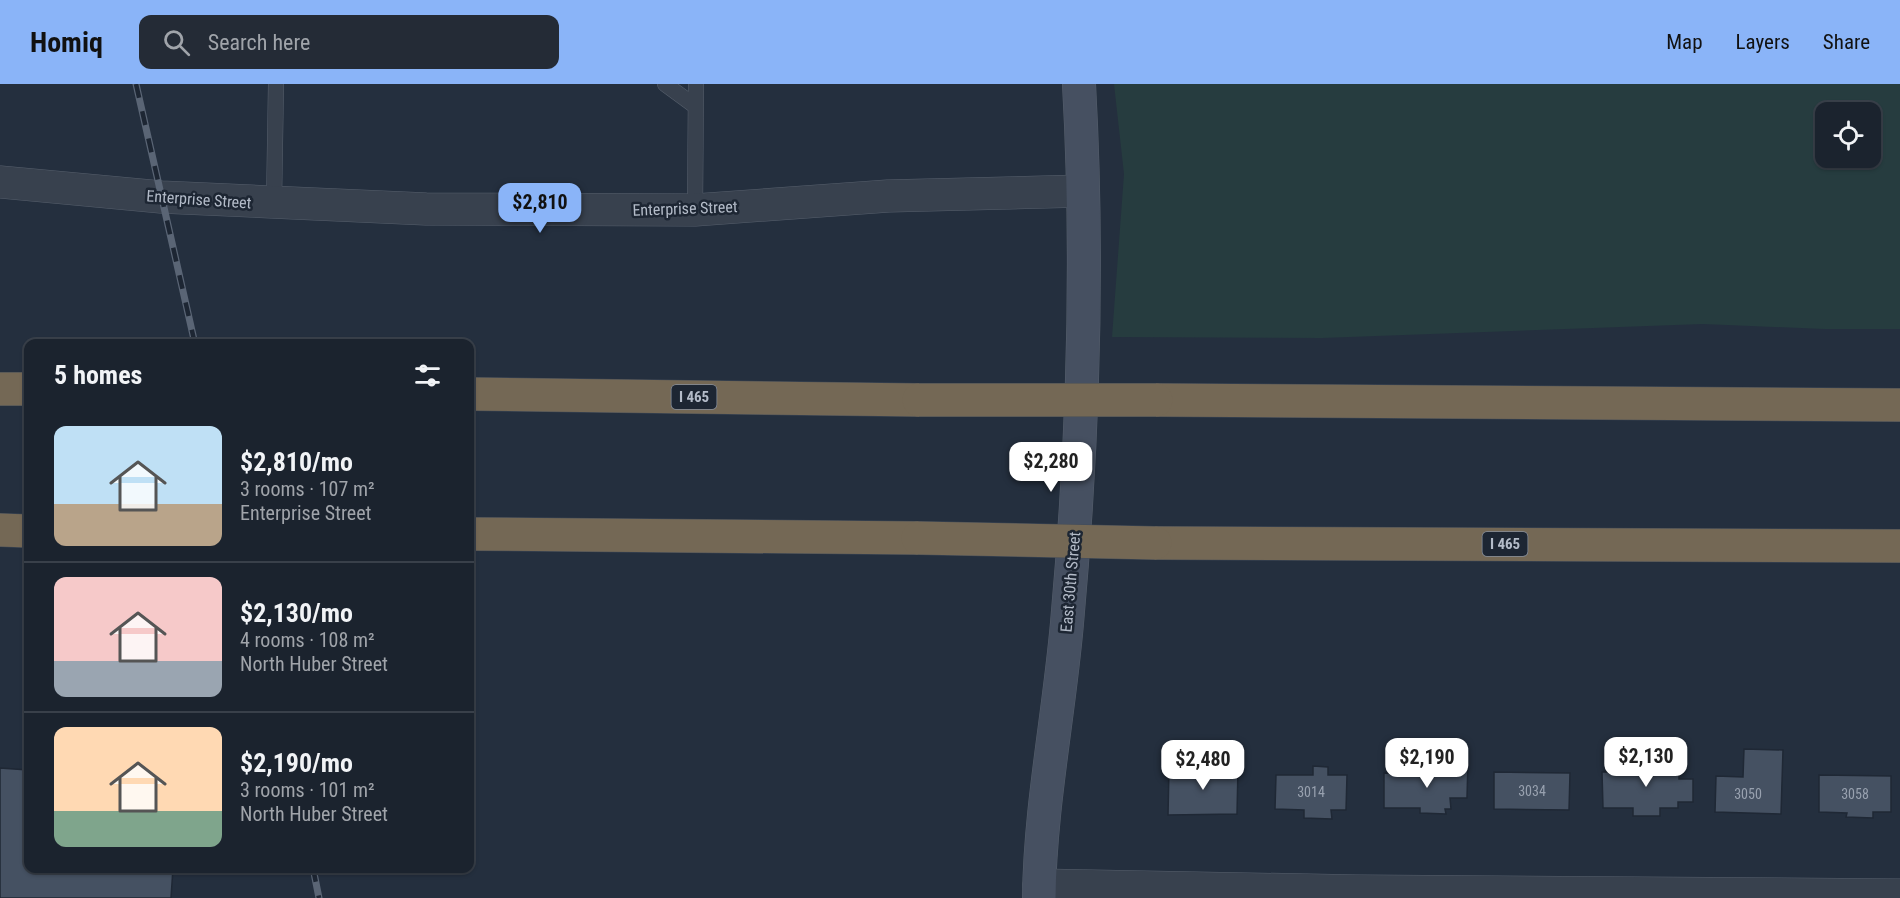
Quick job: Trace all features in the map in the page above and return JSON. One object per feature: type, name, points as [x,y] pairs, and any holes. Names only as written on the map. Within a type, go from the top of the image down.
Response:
[{"type":"highway","points":[[0,389],[24,389]]},
{"type":"highway","name":"I 465","points":[[474,394],[919,400],[1900,405]]},
{"type":"highway","points":[[0,530],[24,531]]},
{"type":"highway","name":"I 465","points":[[474,534],[918,538],[1155,543],[1900,546]]},
{"type":"main road","name":"East 30th Street","points":[[1039,891],[1044,819],[1066,637],[1079,456],[1082,191],[1079,84]]},
{"type":"street","name":"Enterprise Street","points":[[0,182],[160,197],[274,204],[426,209],[695,210],[888,196],[1082,191]]},
{"type":"street","points":[[1039,891],[1357,895],[1900,895]]},
{"type":"lane","points":[[274,204],[276,84]]},
{"type":"lane","points":[[665,84],[695,106]]},
{"type":"lane","points":[[695,210],[696,84]]},
{"type":"green space","points":[[1114,84],[1900,84],[1900,329],[1825,329],[1703,324],[1322,338],[1112,337],[1124,174]]},
{"type":"building","points":[[1744,749],[1783,750],[1781,814],[1715,812],[1716,776],[1743,777]]},
{"type":"building","points":[[1634,755],[1659,755],[1659,771],[1679,771],[1679,779],[1693,779],[1693,802],[1678,802],[1678,808],[1660,808],[1660,816],[1633,816],[1633,808],[1603,808],[1602,772],[1635,772]]},
{"type":"building","points":[[1468,761],[1467,798],[1450,798],[1451,809],[1445,809],[1446,814],[1420,813],[1420,808],[1384,808],[1384,773],[1449,774],[1449,762]]},
{"type":"building","points":[[1313,766],[1328,767],[1328,775],[1347,775],[1346,810],[1331,810],[1332,819],[1304,818],[1304,810],[1275,809],[1276,775],[1313,775]]},
{"type":"building","points":[[0,768],[24,770],[24,873],[173,873],[171,898],[0,898]]},
{"type":"building","points":[[1169,768],[1238,768],[1237,814],[1168,815]]},
{"type":"building","points":[[1494,772],[1570,773],[1569,810],[1494,809]]},
{"type":"building","points":[[1819,775],[1891,776],[1891,812],[1873,812],[1873,818],[1846,817],[1847,813],[1819,812]]},
{"type":"railway","points":[[136,84],[194,339]]},
{"type":"railway","points":[[314,873],[319,898]]}]
